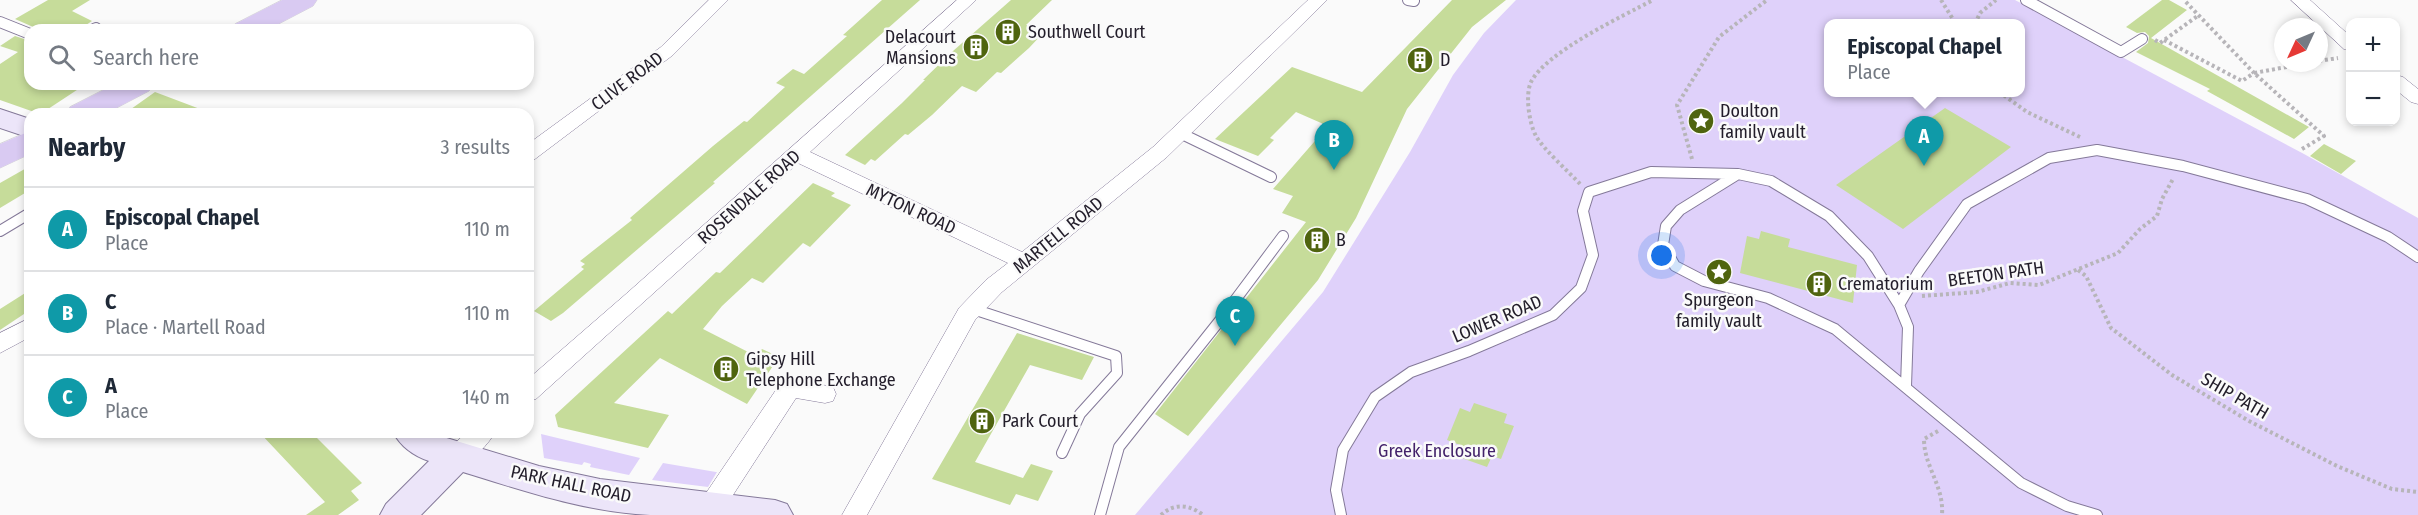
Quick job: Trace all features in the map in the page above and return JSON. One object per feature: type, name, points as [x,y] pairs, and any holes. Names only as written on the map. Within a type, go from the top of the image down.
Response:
[{"type":"main road","points":[[257,24],[303,0]]},
{"type":"main road","points":[[93,108],[127,90]]},
{"type":"main road","points":[[0,157],[24,144]]},
{"type":"street","name":"CLIVE ROAD","points":[[534,150],[651,64],[719,0]]},
{"type":"street","name":"ROSENDALE ROAD","points":[[534,387],[634,300],[967,0]]},
{"type":"street","name":"MARTELL ROAD","points":[[854,515],[972,309],[994,286],[1160,152],[1318,0]]},
{"type":"street","points":[[2301,0],[2345,51]]},
{"type":"street","points":[[2400,84],[2418,98]]},
{"type":"street","points":[[0,118],[24,127]]},
{"type":"street","name":"MYTON ROAD","points":[[796,154],[1025,262]]},
{"type":"street","points":[[0,344],[24,330]]},
{"type":"street","points":[[711,507],[790,388],[825,394]]},
{"type":"street","name":"PARK HALL ROAD","points":[[418,438],[429,447],[539,481],[600,494],[775,515]]},
{"type":"street","points":[[398,515],[476,438]]},
{"type":"lane","points":[[2026,0],[2121,52],[2142,39]]},
{"type":"lane","points":[[0,22],[24,32]]},
{"type":"lane","points":[[1180,133],[1271,177]]},
{"type":"lane","points":[[1899,305],[1967,204],[2049,158],[2097,150],[2183,166],[2307,199],[2388,237],[2418,257]]},
{"type":"lane","points":[[1589,192],[1652,172],[1696,171],[1738,174],[1771,181],[1829,216],[1868,256],[1899,305],[1908,327],[1906,386]]},
{"type":"lane","points":[[1738,174],[1680,210],[1666,226],[1663,245],[1675,266],[1704,281],[1768,298],[1835,329],[2021,483],[2067,506],[2097,515]]},
{"type":"lane","name":"LOWER ROAD","points":[[1341,515],[1336,490],[1343,450],[1375,397],[1411,372],[1469,351],[1553,315],[1581,288],[1593,255],[1583,211],[1589,192]]},
{"type":"lane","points":[[0,231],[24,217]]},
{"type":"lane","points":[[1100,515],[1119,447],[1221,320],[1283,236]]},
{"type":"lane","points":[[972,309],[1116,356],[1117,374],[1080,414],[1062,453]]},
{"type":"path","points":[[1589,192],[1564,169],[1536,136],[1528,97],[1530,84],[1536,74],[1573,43],[1653,0]]},
{"type":"path","points":[[1696,171],[1677,105],[1719,38],[1767,0]]},
{"type":"path","points":[[1941,0],[1953,19]]},
{"type":"path","points":[[1975,19],[1996,0]]},
{"type":"path","points":[[2184,0],[2254,73],[2324,136],[2302,149]]},
{"type":"path","points":[[2142,39],[2150,44],[2155,40],[2160,43],[2199,15]]},
{"type":"path","points":[[2164,40],[2242,81],[2254,73],[2274,69]]},
{"type":"path","points":[[2328,58],[2345,51]]},
{"type":"path","points":[[2005,97],[2015,105],[2083,138],[2097,150]]},
{"type":"path","name":"BEETON PATH","points":[[1906,293],[1913,296],[1948,296],[1977,292],[2010,283],[2039,285],[2118,253],[2140,229],[2157,216],[2168,185],[2183,166]]},
{"type":"path","name":"SHIP PATH","points":[[2078,270],[2086,276],[2111,328],[2172,375],[2239,415],[2337,466],[2392,489],[2418,492]]},
{"type":"path","points":[[1942,515],[1943,499],[1924,451],[1924,439],[1949,424]]},
{"type":"path","points":[[1161,515],[1172,507],[1180,505],[1196,509],[1203,515]]},
{"type":"green space","name":"Greek Enclosure","points":[[1516,0],[2015,0],[2304,154],[2418,218],[2418,515],[1135,515],[1323,292],[1410,152],[1453,75],[1484,33]]},
{"type":"green space","points":[[541,434],[640,458],[629,475],[590,467],[591,464],[584,462],[582,465],[544,458]]},
{"type":"green space","points":[[663,463],[717,472],[708,487],[652,480]]},
{"type":"building","points":[[48,0],[90,0],[72,11],[92,21],[88,24],[26,24],[15,19]]},
{"type":"building","points":[[882,0],[920,0],[713,182],[715,183],[563,313],[551,321],[534,311],[584,269],[581,267],[585,264],[580,261],[632,220],[630,218],[713,146],[744,121],[747,122],[785,87],[776,83],[793,69],[804,74],[847,36],[843,35]]},
{"type":"building","points":[[1011,0],[1052,0],[1026,25],[1045,31],[1029,48],[1001,73],[997,72],[976,92],[962,86],[932,115],[908,135],[905,134],[875,161],[871,159],[865,165],[845,155],[902,103],[953,51]]},
{"type":"building","points":[[1452,0],[1506,0],[1472,27],[1407,109],[1356,218],[1318,280],[1188,436],[1155,414],[1306,222],[1282,213],[1293,196],[1273,189],[1328,126],[1296,112],[1270,138],[1274,140],[1258,156],[1215,139],[1292,67],[1362,92]]},
{"type":"building","points":[[2162,0],[2169,0],[2187,10],[2151,38],[2309,127],[2294,139],[2207,91],[2210,89],[2136,52],[2148,43],[2149,36],[2145,32],[2137,33],[2126,27]]},
{"type":"building","points":[[15,36],[24,39],[24,90],[77,90],[50,108],[24,108],[0,100],[0,64],[18,52],[0,46]]},
{"type":"building","points":[[155,92],[197,108],[132,108]]},
{"type":"building","points":[[1945,108],[2011,147],[1903,229],[1836,185]]},
{"type":"building","points":[[2324,144],[2356,161],[2341,174],[2310,156]]},
{"type":"building","points":[[24,169],[24,194],[0,208],[0,183]]},
{"type":"building","name":"Gipsy Hill Telephone Exchange","points":[[813,183],[835,193],[831,196],[851,205],[810,247],[803,243],[763,283],[752,278],[722,306],[703,329],[756,356],[762,349],[779,357],[747,404],[660,358],[614,403],[669,415],[648,448],[558,427],[555,415],[668,311],[672,314],[716,272],[720,273]]},
{"type":"building","name":"Crematorium","points":[[1761,231],[1790,239],[1788,247],[1857,265],[1853,303],[1740,273],[1747,236],[1759,239]]},
{"type":"building","points":[[24,294],[24,314],[0,330],[0,309]]},
{"type":"building","name":"Park Court","points":[[1017,333],[1094,357],[1082,380],[1030,365],[975,462],[1023,478],[1031,464],[1053,471],[1038,501],[1016,494],[1010,505],[932,479]]},
{"type":"building","points":[[1474,403],[1507,414],[1504,423],[1514,426],[1501,459],[1492,456],[1487,467],[1456,456],[1460,445],[1447,440],[1460,408],[1470,412]]},
{"type":"building","points":[[265,438],[317,438],[362,483],[351,491],[359,500],[338,515],[306,515],[325,502]]},
{"type":"place","name":"Southwell Court","points":[[1008,32]]},
{"type":"place","name":"Delacourt Mansions","points":[[976,47]]},
{"type":"place","name":"D","points":[[1420,60]]},
{"type":"place","name":"Doulton family vault","points":[[1701,121]]},
{"type":"place","name":"Episcopal Chapel","points":[[1924,166]]},
{"type":"place","name":"C","points":[[1334,170]]},
{"type":"place","name":"B","points":[[1317,240]]},
{"type":"place","name":"Spurgeon family vault","points":[[1719,272]]},
{"type":"place","name":"Crematorium","points":[[1819,284]]},
{"type":"place","name":"A","points":[[1235,346]]},
{"type":"place","name":"Gipsy Hill Telephone Exchange","points":[[726,369]]},
{"type":"place","name":"Park Court","points":[[982,421]]}]
